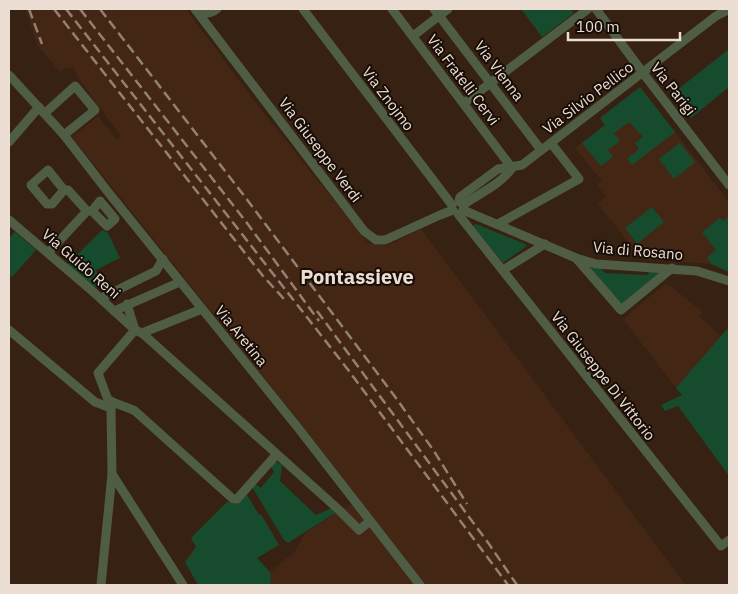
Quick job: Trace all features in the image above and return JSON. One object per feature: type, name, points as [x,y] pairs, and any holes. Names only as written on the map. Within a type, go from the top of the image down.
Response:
[{"type":"street","name":"Via Giuseppe Verdi","points":[[196,9],[364,231],[376,240],[385,240],[458,208]]},
{"type":"street","points":[[196,9],[204,13],[214,11]]},
{"type":"street","name":"Via Znojmo","points":[[303,9],[458,208]]},
{"type":"street","name":"Via Fratelli Cervi","points":[[392,9],[512,168]]},
{"type":"street","points":[[413,36],[437,12],[448,9]]},
{"type":"street","points":[[464,103],[588,9]]},
{"type":"street","name":"Via Parigi","points":[[596,9],[729,185]]},
{"type":"street","name":"Via Silvio Pellico","points":[[458,208],[498,183],[507,176],[512,168],[522,165],[716,16],[728,10]]},
{"type":"street","points":[[208,25],[208,19],[214,11]]},
{"type":"street","name":"Via Vienna","points":[[437,12],[542,150]]},
{"type":"street","name":"Via Aretina","points":[[9,75],[64,135],[299,429],[420,585]]},
{"type":"street","points":[[10,140],[42,110],[75,86],[94,110],[64,135]]},
{"type":"street","points":[[498,224],[579,179],[551,143]]},
{"type":"street","points":[[48,252],[90,211],[68,190],[64,190]]},
{"type":"street","name":"Via di Rosano","points":[[458,208],[576,258],[596,264],[698,271],[729,281]]},
{"type":"street","name":"Via Giuseppe Di Vittorio","points":[[458,208],[503,270],[720,546],[729,540]]},
{"type":"street","name":"Via Guido Reni","points":[[9,220],[100,298],[359,530],[370,521]]},
{"type":"street","points":[[503,270],[545,244]]},
{"type":"street","points":[[576,258],[621,310],[672,268]]},
{"type":"street","points":[[100,298],[156,271],[163,259]]},
{"type":"street","points":[[114,311],[180,282]]},
{"type":"street","points":[[127,304],[138,332]]},
{"type":"street","points":[[101,585],[112,474],[110,404],[98,373],[138,332],[202,309]]},
{"type":"street","points":[[9,330],[95,402],[127,407],[135,411],[233,499],[237,499],[276,454]]},
{"type":"street","points":[[112,474],[183,585]]},
{"type":"shaded area","points":[[25,9],[186,9],[259,107],[368,243],[387,246],[421,229],[686,585],[271,585],[270,572],[295,551],[304,534],[338,511],[360,500],[72,137],[98,116],[116,139],[121,136],[75,74],[77,73],[73,68],[64,69],[60,72],[38,46]]},
{"type":"shaded area","points":[[640,87],[729,202],[729,272],[711,264],[642,259],[598,204],[606,197],[597,185],[602,181],[575,148],[605,125],[600,118]]},
{"type":"shaded area","points":[[666,283],[702,312],[699,316],[722,337],[676,388],[623,319]]},
{"type":"green space","points":[[521,9],[571,9],[574,13],[542,37]]},
{"type":"green space","points":[[729,49],[729,87],[691,118],[672,94]]},
{"type":"green space","points":[[640,87],[675,132],[632,165],[627,159],[639,149],[635,143],[643,137],[629,122],[614,133],[620,141],[608,150],[613,157],[601,166],[582,143],[605,125],[600,118]]},
{"type":"green space","points":[[680,143],[695,162],[674,179],[659,159]]},
{"type":"green space","points":[[652,207],[664,222],[637,244],[625,228]]},
{"type":"green space","points":[[729,216],[729,272],[711,264],[707,257],[716,250],[702,232],[720,218],[723,221]]},
{"type":"green space","points":[[476,224],[527,246],[503,263],[473,226]]},
{"type":"green space","points":[[102,230],[108,233],[120,258],[96,270],[103,285],[96,288],[67,265]]},
{"type":"green space","points":[[15,232],[36,250],[12,277],[9,274],[9,238]]},
{"type":"green space","points":[[590,267],[600,268],[605,273],[647,275],[649,274],[647,270],[661,271],[621,305]]},
{"type":"green space","points":[[729,327],[729,476],[678,406],[665,411],[661,405],[682,395],[676,388]]},
{"type":"green space","points":[[275,461],[282,465],[280,481],[316,515],[334,507],[338,511],[288,543],[284,540],[252,487],[255,484],[261,488],[274,472],[271,466]]},
{"type":"green space","points":[[246,493],[279,545],[257,558],[270,572],[271,585],[198,585],[185,562],[196,547],[191,538],[227,502],[235,504]]},
{"type":"railway","points":[[29,9],[42,44]]},
{"type":"railway","points":[[54,9],[263,276],[284,299]]},
{"type":"railway","points":[[66,9],[349,371],[508,585]]},
{"type":"railway","points":[[80,9],[247,223],[319,321]]},
{"type":"railway","points":[[100,9],[242,193],[393,394],[434,451],[467,504]]},
{"type":"railway","points":[[317,311],[489,544],[517,585]]},
{"type":"district","name":"Pontassieve","points":[[357,277]]}]
